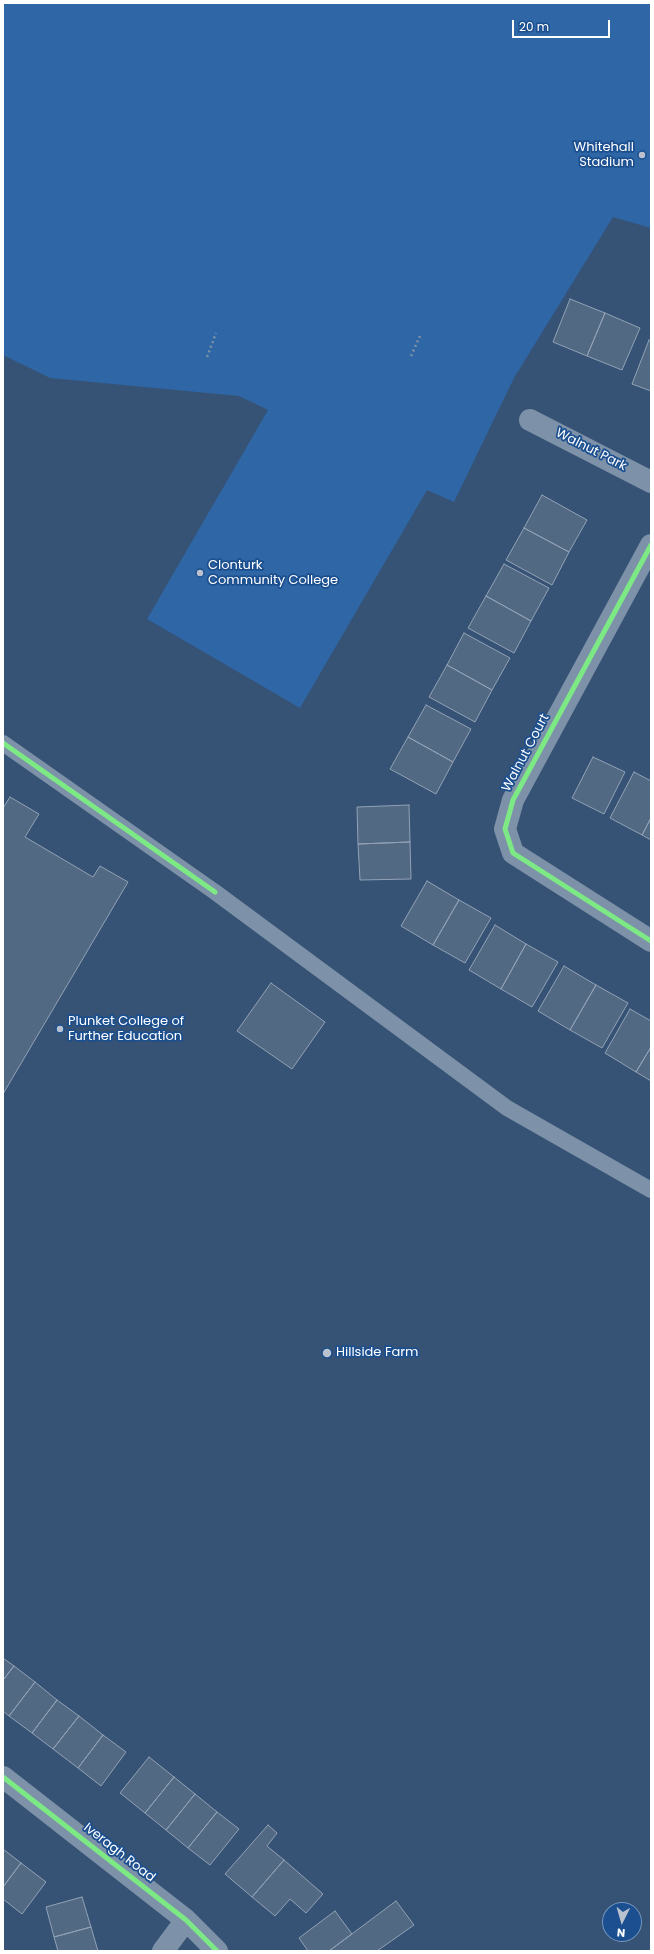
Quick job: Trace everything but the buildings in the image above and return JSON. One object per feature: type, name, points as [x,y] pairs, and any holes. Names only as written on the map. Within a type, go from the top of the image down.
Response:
[{"type":"street","name":"Walnut Park","points":[[530,420],[651,482]]},
{"type":"street","name":"Walnut Court","points":[[651,545],[513,800],[506,829],[513,853],[651,941]]},
{"type":"street","name":"Iveragh Road","points":[[3,1777],[186,1920],[217,1951]]},
{"type":"street","points":[[163,1951],[186,1920]]},
{"type":"lane","points":[[3,743],[221,897],[508,1108],[651,1190]]},
{"type":"path","points":[[206,357],[216,333]]},
{"type":"path","points":[[411,356],[420,336]]},
{"type":"shaded area","points":[[3,3],[651,3],[651,228],[613,217],[514,378],[454,502],[427,490],[300,708],[147,619],[268,410],[239,396],[50,378],[3,355]]},
{"type":"cycle path","points":[[651,545],[513,800],[505,829],[513,853],[651,941]]},
{"type":"cycle path","points":[[3,743],[215,892]]},
{"type":"cycle path","points":[[3,1777],[186,1920],[217,1951]]},
{"type":"place","name":"Whitehall Stadium","points":[[642,155]]},
{"type":"place","name":"Clonturk Community College","points":[[200,573]]},
{"type":"place","name":"Plunket College of Further Education","points":[[60,1029]]},
{"type":"place","name":"Hillside Farm","points":[[327,1353]]}]
